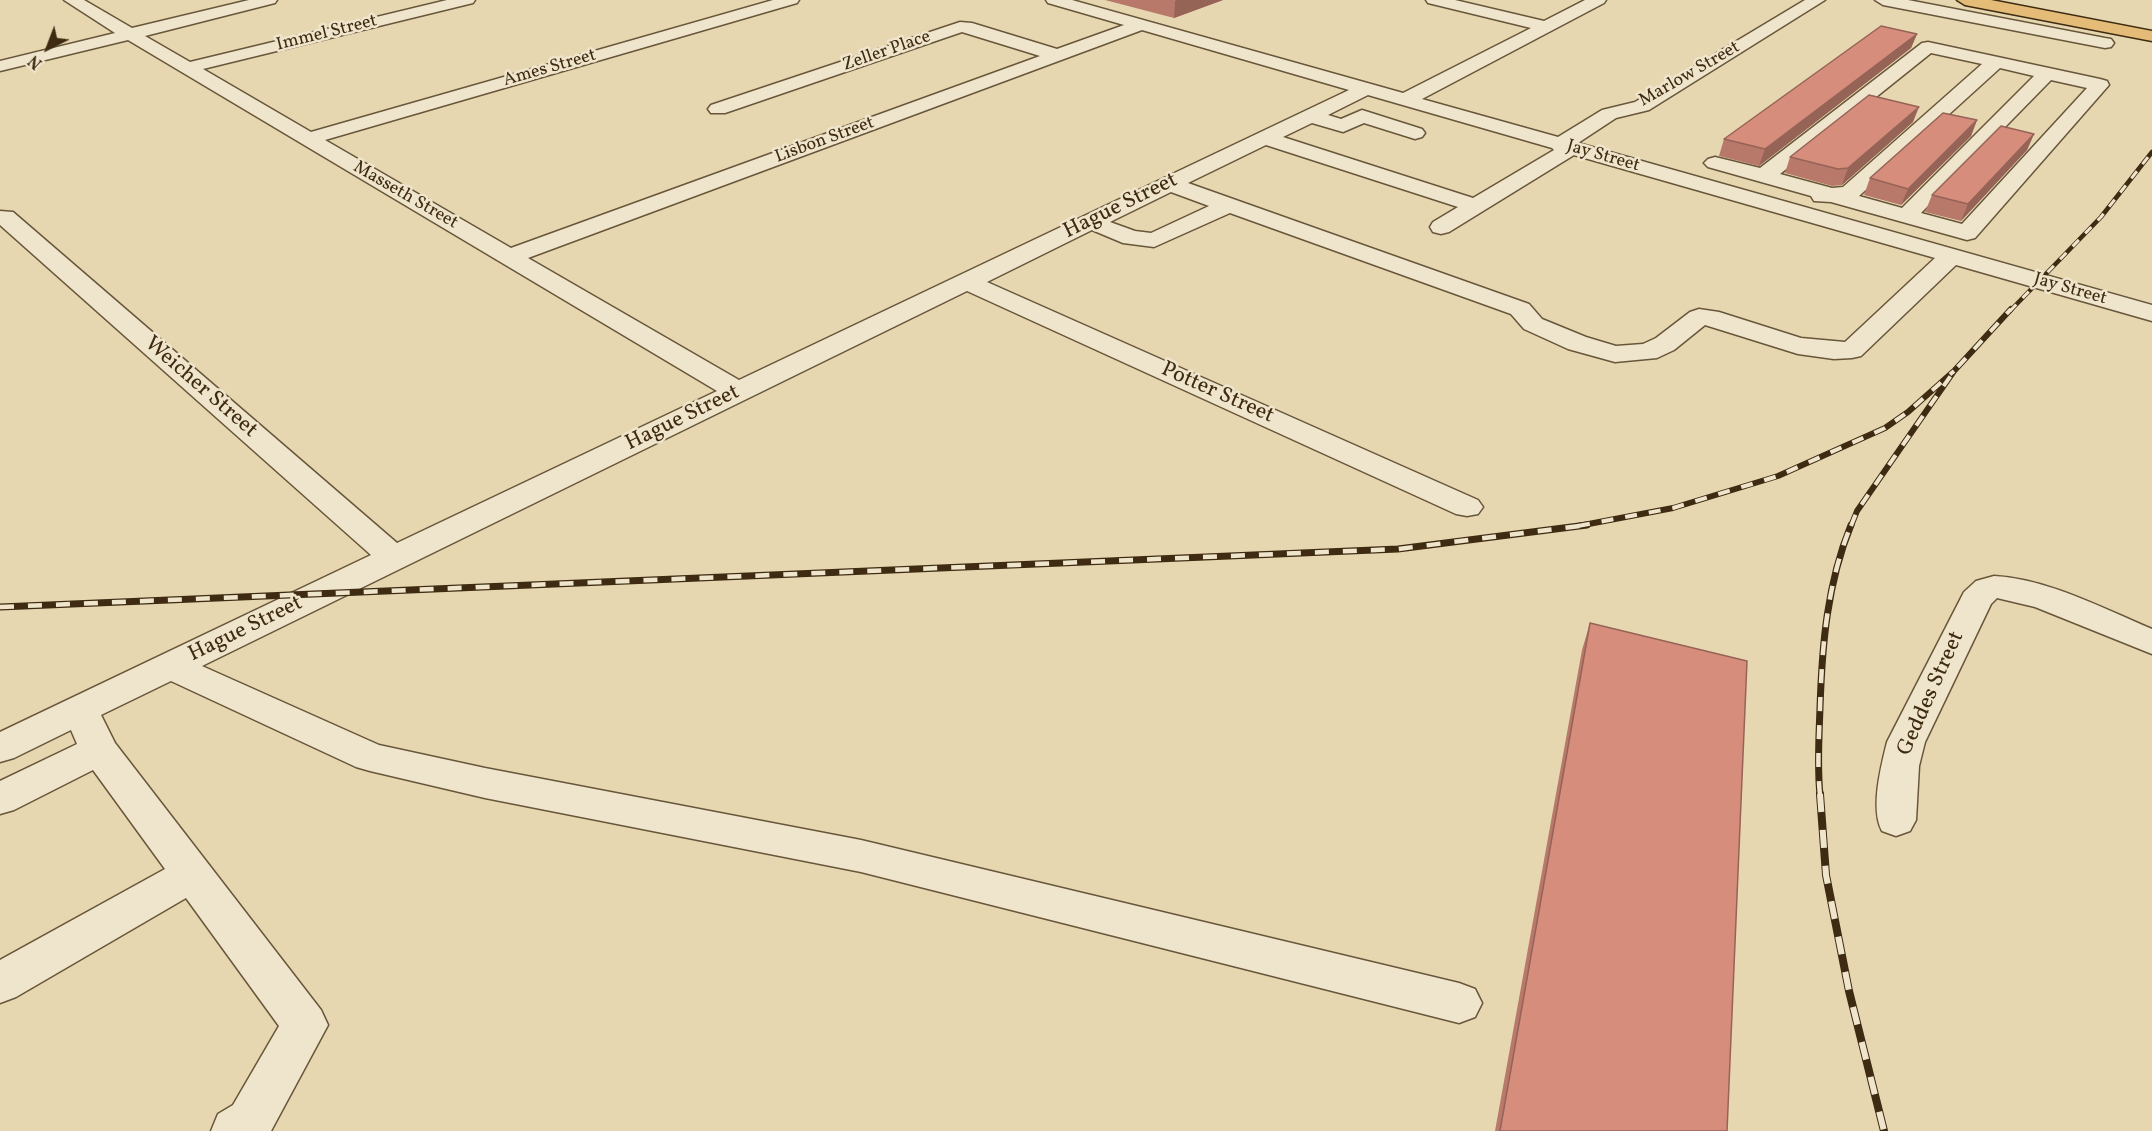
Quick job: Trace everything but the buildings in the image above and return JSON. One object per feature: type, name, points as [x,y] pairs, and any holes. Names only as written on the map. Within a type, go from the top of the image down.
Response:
[{"type":"highway","points":[[1965,0],[2152,36]]},
{"type":"highway","points":[[2019,0],[2152,25]]},
{"type":"street","name":"Masseth Street","points":[[72,0],[739,392]]},
{"type":"street","points":[[0,66],[270,0]]},
{"type":"street","name":"Immel Street","points":[[187,68],[467,0]]},
{"type":"street","name":"Ames Street","points":[[308,139],[791,0]]},
{"type":"street","name":"Jay Street","points":[[1054,0],[2152,314]]},
{"type":"street","points":[[1434,0],[1546,27]]},
{"type":"street","points":[[1405,100],[1598,0]]},
{"type":"street","name":"Marlow Street","points":[[1441,227],[1566,146],[1609,114],[1642,106],[1817,0]]},
{"type":"street","points":[[1883,0],[2105,44]]},
{"type":"street","name":"Lisbon Street","points":[[509,257],[1140,25]]},
{"type":"street","name":"Zeller Place","points":[[718,109],[960,27],[1057,55]]},
{"type":"street","points":[[1960,54],[1979,38]]},
{"type":"street","points":[[1715,163],[1967,233],[2100,85],[1928,47],[1869,103],[1764,176]]},
{"type":"street","points":[[1784,209],[1804,199],[1849,192],[1996,62]]},
{"type":"street","points":[[1906,216],[1973,128],[2047,73]]},
{"type":"street","name":"Hague Street","points":[[0,747],[1366,89]]},
{"type":"street","points":[[1910,113],[2046,146]]},
{"type":"street","points":[[1310,116],[1343,126],[1362,116],[1415,133]]},
{"type":"street","points":[[1265,138],[1476,206]]},
{"type":"street","points":[[1169,184],[1520,309],[1533,324],[1577,343],[1615,354],[1648,352],[1665,344],[1699,317],[1710,317],[1812,349],[1833,352],[1852,350],[1950,256]]},
{"type":"street","points":[[1091,222],[1131,238],[1154,240],[1229,206]]},
{"type":"street","name":"Weicher Street","points":[[5,217],[394,558]]},
{"type":"street","name":"Potter Street","points":[[967,282],[1467,507]]},
{"type":"street","name":"Geddes Street","points":[[1896,820],[1900,766],[1911,731],[1976,600],[1985,590],[2000,587],[2038,597],[2152,642]]},
{"type":"street","points":[[171,666],[370,758],[485,783],[861,856],[1459,1003]]},
{"type":"street","points":[[80,708],[99,750],[190,875],[305,1025],[250,1121],[236,1131]]},
{"type":"street","points":[[0,799],[99,750]]},
{"type":"street","points":[[0,983],[190,875]]},
{"type":"railway","points":[[2010,311],[2101,217],[2152,152]]},
{"type":"railway","points":[[1954,371],[2011,309]]},
{"type":"railway","points":[[1578,526],[1673,508],[1778,476],[1885,428],[1908,412],[1954,371]]},
{"type":"railway","points":[[1851,526],[1857,511],[1954,371]]},
{"type":"railway","points":[[0,607],[1398,549],[1587,525]]},
{"type":"railway","points":[[1820,795],[1819,741],[1824,638],[1836,570],[1851,525]]},
{"type":"railway","points":[[1820,794],[1826,875],[1849,991],[1884,1131]]}]
